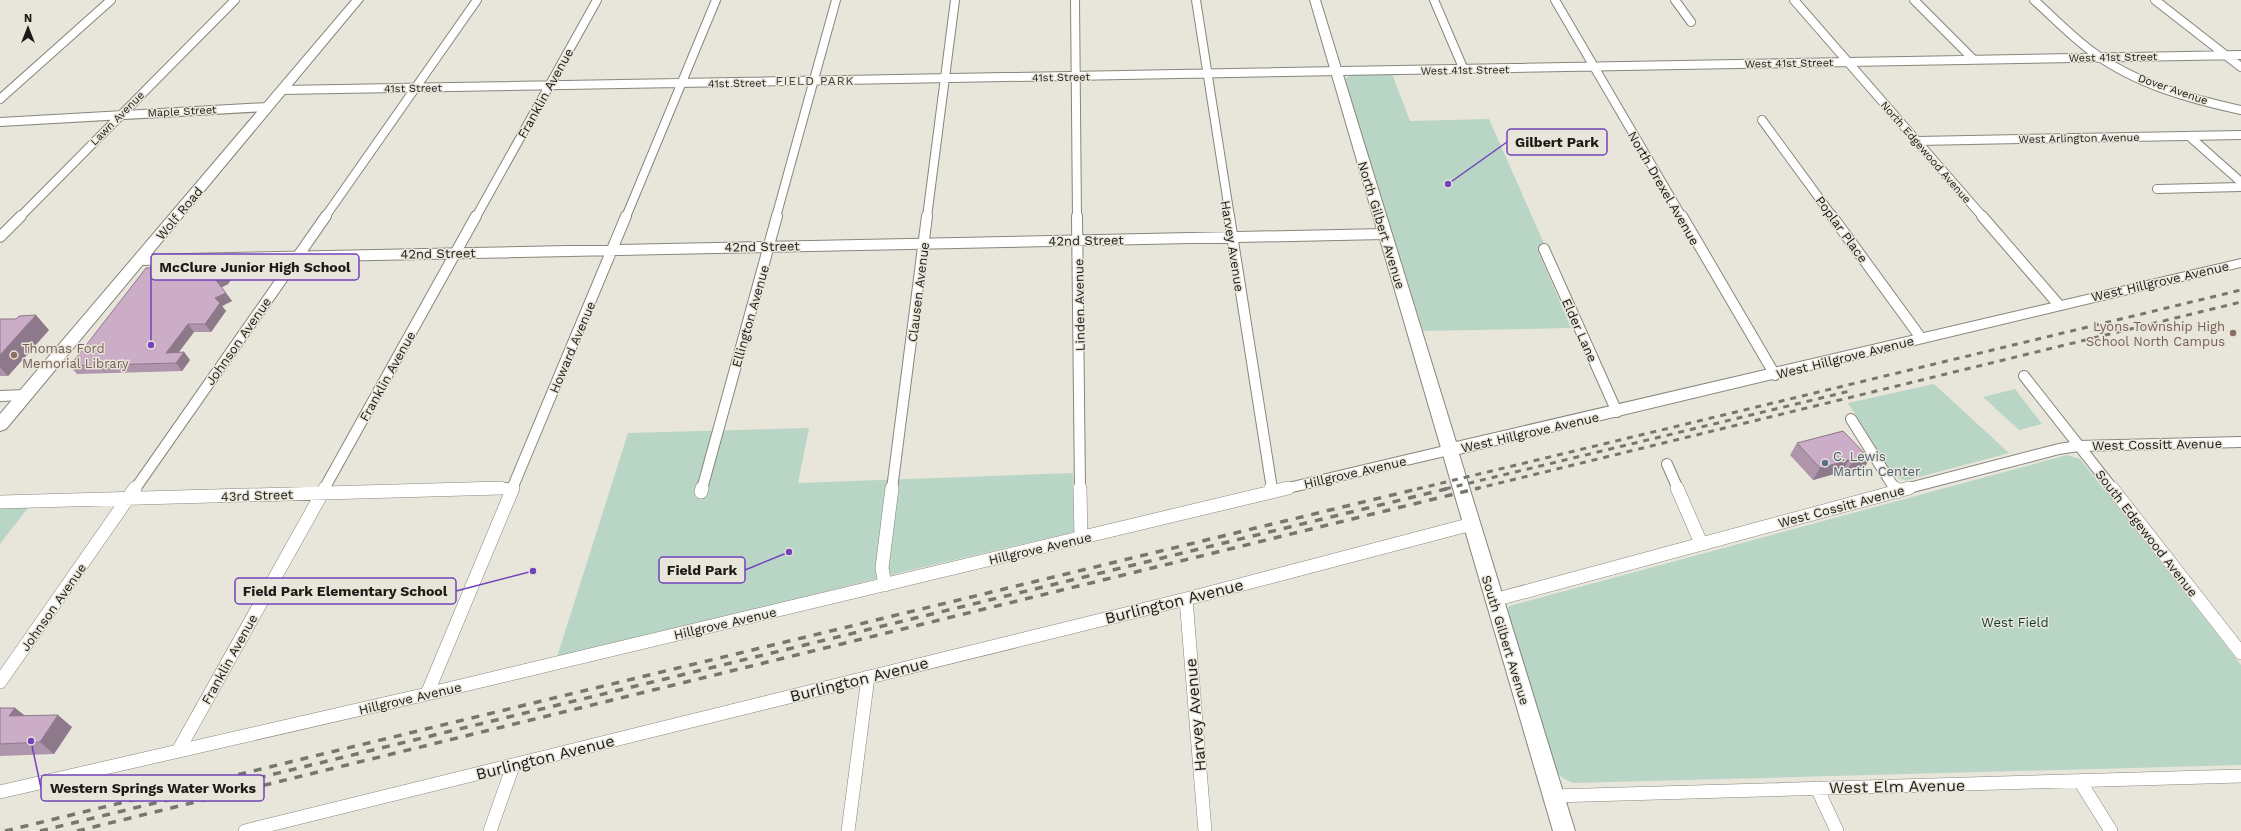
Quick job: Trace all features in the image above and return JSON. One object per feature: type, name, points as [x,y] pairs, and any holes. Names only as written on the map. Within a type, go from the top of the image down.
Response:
[{"type":"street","points":[[0,99],[112,0]]},
{"type":"street","name":"Lawn Avenue","points":[[0,237],[235,0]]},
{"type":"street","name":"Wolf Road","points":[[0,425],[358,0]]},
{"type":"street","name":"Johnson Avenue","points":[[0,682],[477,0]]},
{"type":"street","name":"Franklin Avenue","points":[[178,752],[597,0]]},
{"type":"street","name":"Howard Avenue","points":[[427,694],[716,0]]},
{"type":"street","name":"Ellington Avenue","points":[[701,492],[770,246],[836,0]]},
{"type":"street","name":"Clausen Avenue","points":[[885,585],[882,568],[955,0]]},
{"type":"street","name":"Linden Avenue","points":[[1075,0],[1081,538]]},
{"type":"street","name":"Harvey Avenue","points":[[1196,0],[1206,74],[1272,492]]},
{"type":"street","name":"North Gilbert Avenue","points":[[1315,0],[1449,450]]},
{"type":"street","points":[[1434,0],[1464,70]]},
{"type":"street","name":"North Drexel Avenue","points":[[1555,0],[1775,375]]},
{"type":"street","points":[[1675,0],[1691,22]]},
{"type":"street","name":"North Edgewood Avenue","points":[[1794,0],[2058,304]]},
{"type":"street","points":[[1914,0],[1974,60]]},
{"type":"street","name":"Dover Avenue","points":[[2034,0],[2100,57],[2134,76],[2200,100],[2241,110]]},
{"type":"street","points":[[2155,0],[2241,67]]},
{"type":"street","name":"West 41st Street","points":[[1336,72],[2241,55]]},
{"type":"street","name":"41st Street","points":[[282,90],[1336,72]]},
{"type":"street","name":"Maple Street","points":[[0,122],[121,114],[268,107]]},
{"type":"street","name":"Poplar Place","points":[[1762,120],[1921,338]]},
{"type":"street","name":"West Arlington Avenue","points":[[1917,141],[2241,135]]},
{"type":"street","points":[[2189,136],[2241,182]]},
{"type":"street","points":[[2156,189],[2241,187]]},
{"type":"street","name":"42nd Street","points":[[140,260],[1384,234]]},
{"type":"street","name":"Elder Lane","points":[[1544,249],[1616,412]]},
{"type":"street","name":"West Hillgrove Avenue","points":[[1449,450],[1775,375],[2058,304],[2241,263]]},
{"type":"street","name":"South Edgewood Avenue","points":[[2024,376],[2241,653]]},
{"type":"street","points":[[0,396],[25,395]]},
{"type":"street","points":[[1851,419],[1896,492]]},
{"type":"street","name":"West Cossitt Avenue","points":[[1494,600],[1700,542],[2059,449],[2078,446],[2241,442]]},
{"type":"street","name":"Hillgrove Avenue","points":[[0,792],[427,694],[1449,450]]},
{"type":"street","name":"South Gilbert Avenue","points":[[1449,450],[1564,831]]},
{"type":"street","points":[[1667,464],[1700,542]]},
{"type":"street","name":"43rd Street","points":[[0,502],[514,488]]},
{"type":"street","name":"Burlington Avenue","points":[[245,831],[1186,599],[1472,524]]},
{"type":"street","name":"Harvey Avenue","points":[[1186,599],[1205,831]]},
{"type":"street","points":[[848,831],[868,677]]},
{"type":"street","points":[[490,831],[513,766]]},
{"type":"street","name":"West Elm Avenue","points":[[1553,796],[1817,788],[2081,783],[2241,776]]},
{"type":"street","points":[[2081,783],[2111,831]]},
{"type":"street","points":[[1817,788],[1837,831]]},
{"type":"green space","points":[[1392,74],[1410,121],[1489,119],[1546,248],[1537,248],[1571,328],[1423,331],[1345,80],[1347,77],[1352,75]]},
{"type":"green space","points":[[1934,384],[2009,453],[1908,480],[1900,479],[1892,473],[1848,403]]},
{"type":"green space","points":[[2015,389],[2042,424],[2019,430],[1983,397]]},
{"type":"green space","points":[[809,428],[798,483],[1073,473],[1074,532],[903,572],[556,660],[628,433]]},
{"type":"green space","name":"West Field","points":[[2067,455],[2080,459],[2241,665],[2241,765],[1573,783],[1564,779],[1555,771],[1507,614],[1509,606]]},
{"type":"green space","points":[[0,508],[28,508],[0,544]]},
{"type":"building","points":[[231,265],[223,276],[215,279],[226,293],[215,298],[220,303],[205,324],[188,324],[166,353],[184,352],[176,363],[70,366],[146,268]]},
{"type":"building","points":[[36,315],[0,355],[0,319],[16,319],[19,316]]},
{"type":"building","points":[[1843,431],[1870,459],[1852,463],[1849,460],[1820,468],[1797,443]]},
{"type":"building","points":[[0,708],[15,708],[9,716],[58,715],[40,742],[0,744]]},
{"type":"railway","points":[[1417,489],[2241,290]]},
{"type":"railway","points":[[1475,489],[2241,302]]},
{"type":"railway","points":[[1445,489],[1850,391]]},
{"type":"railway","points":[[5,831],[1421,488]]},
{"type":"railway","points":[[40,831],[1450,488]]},
{"type":"railway","points":[[77,831],[1479,488]]},
{"type":"place","name":"Gilbert Park","points":[[1448,184]]},
{"type":"place","name":"Lyons Township High School North Campus","points":[[2233,333]]},
{"type":"place","name":"McClure Junior High School","points":[[151,345]]},
{"type":"place","name":"Thomas Ford Memorial Library","points":[[14,355]]},
{"type":"place","name":"C. Lewis Martin Center","points":[[1825,463]]},
{"type":"place","name":"Field Park","points":[[789,552]]},
{"type":"place","name":"Field Park Elementary School","points":[[533,571]]},
{"type":"place","name":"Western Springs Water Works","points":[[31,741]]},
{"type":"district","name":"FIELD PARK","points":[[815,81]]}]
